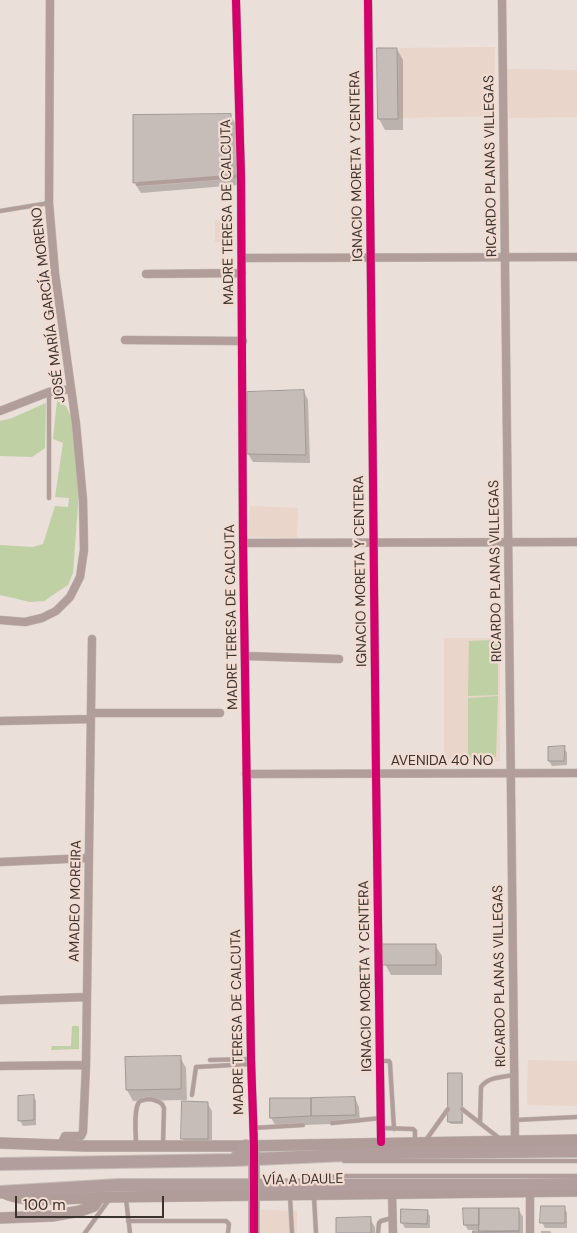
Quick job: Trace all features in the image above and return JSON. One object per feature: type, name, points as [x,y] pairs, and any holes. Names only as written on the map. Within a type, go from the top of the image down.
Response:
[{"type":"main road","points":[[0,1143],[163,1146],[577,1140]]},
{"type":"main road","points":[[234,1160],[250,1145]]},
{"type":"main road","name":"MADRE TERESA DE CALCUTA","points":[[250,1145],[254,1159],[254,1233]]},
{"type":"main road","name":"VÍA A DAULE","points":[[0,1164],[234,1160],[390,1153],[577,1151]]},
{"type":"main road","name":"VÍA A DAULE","points":[[0,1192],[24,1200],[253,1190],[577,1184]]},
{"type":"main road","name":"VÍA A DAULE","points":[[0,1192],[119,1185],[253,1190],[290,1195],[577,1191]]},
{"type":"main road","points":[[450,1193],[462,1185]]},
{"type":"main road","points":[[0,1218],[52,1216],[80,1212],[94,1206],[106,1197]]},
{"type":"street","name":"JOSÉ MARÍA GARCÍA MORENO","points":[[0,620],[25,622],[42,618],[56,611],[70,597],[80,577],[84,550],[83,500],[76,424],[55,273],[49,203],[50,0]]},
{"type":"street","name":"MADRE TERESA DE CALCUTA","points":[[236,0],[241,176],[243,543],[253,1128],[250,1145]]},
{"type":"street","name":"IGNACIO MORETA Y CENTERA","points":[[368,0],[381,1142]]},
{"type":"street","name":"RICARDO PLANAS VILLEGAS","points":[[502,0],[515,1141]]},
{"type":"street","points":[[242,258],[577,257]]},
{"type":"street","points":[[146,274],[242,273]]},
{"type":"street","points":[[125,340],[243,341]]},
{"type":"street","points":[[0,411],[49,392],[71,388]]},
{"type":"street","points":[[243,543],[577,542]]},
{"type":"street","name":"AMADEO MOREIRA","points":[[61,1145],[65,1136],[81,1136],[83,1132],[86,1065],[92,639]]},
{"type":"street","points":[[245,656],[339,659]]},
{"type":"street","points":[[0,721],[91,716],[220,713]]},
{"type":"street","name":"AVENIDA 40 NO","points":[[246,774],[577,773]]},
{"type":"street","points":[[0,862],[89,858]]},
{"type":"street","points":[[0,1000],[87,996]]},
{"type":"street","points":[[0,1066],[86,1065]]},
{"type":"street","points":[[530,1192],[530,1233]]},
{"type":"street","points":[[392,1193],[393,1233]]},
{"type":"lane","points":[[138,184],[241,176]]},
{"type":"lane","points":[[0,211],[49,203]]},
{"type":"lane","points":[[48,498],[49,392]]},
{"type":"lane","points":[[210,1060],[251,1062]]},
{"type":"lane","points":[[380,1061],[389,1061],[390,1063],[394,1129]]},
{"type":"lane","points":[[192,1095],[196,1067],[251,1062]]},
{"type":"lane","points":[[480,1123],[480,1087],[489,1080],[514,1075]]},
{"type":"lane","points":[[136,1146],[137,1106],[142,1100],[149,1099],[160,1102],[164,1108],[163,1146]]},
{"type":"lane","points":[[381,1128],[413,1129],[420,1142],[448,1109]]},
{"type":"lane","points":[[462,1109],[502,1141]]},
{"type":"lane","points":[[515,1120],[577,1117]]},
{"type":"lane","points":[[332,1122],[381,1118]]},
{"type":"lane","points":[[253,1128],[303,1124]]},
{"type":"lane","name":"VÍA A DAULE","points":[[254,1159],[319,1161]]},
{"type":"lane","name":"VÍA A DAULE","points":[[338,1161],[577,1161]]},
{"type":"lane","points":[[253,1190],[340,1176],[577,1176]]},
{"type":"lane","points":[[314,1194],[316,1233]]},
{"type":"lane","points":[[290,1195],[292,1233]]},
{"type":"lane","points":[[126,1196],[130,1233]]},
{"type":"lane","points":[[84,1233],[106,1197]]},
{"type":"lane","points":[[378,1233],[381,1220],[393,1218]]},
{"type":"lane","points":[[128,1220],[226,1221],[228,1233]]},
{"type":"shaded area","points":[[495,47],[494,116],[398,118],[399,48]]},
{"type":"shaded area","points":[[506,69],[577,70],[577,117],[509,118]]},
{"type":"shaded area","points":[[234,219],[234,242],[215,242],[215,220]]},
{"type":"shaded area","points":[[250,506],[298,508],[297,538],[248,537]]},
{"type":"shaded area","points":[[444,638],[500,638],[500,761],[444,762]]},
{"type":"shaded area","points":[[528,1060],[577,1061],[577,1106],[527,1105]]},
{"type":"shaded area","points":[[261,1210],[297,1211],[297,1233],[260,1233]]},
{"type":"green space","points":[[57,401],[66,406],[72,419],[79,492],[73,573],[68,585],[44,601],[30,602],[0,595],[0,545],[33,547],[43,544],[55,506],[68,507],[69,498],[55,497],[63,443],[53,439]]},
{"type":"green space","points":[[46,403],[45,448],[32,457],[0,456],[0,421],[12,418]]},
{"type":"green space","points":[[498,640],[498,695],[468,696],[469,641]]},
{"type":"green space","points":[[498,696],[496,757],[468,758],[468,698]]},
{"type":"green space","points":[[72,1026],[79,1026],[79,1049],[51,1050],[52,1046],[71,1046]]},
{"type":"building","points":[[377,48],[397,48],[398,119],[378,119]]},
{"type":"building","points":[[231,114],[232,175],[133,183],[133,115]]},
{"type":"building","points":[[304,390],[306,455],[247,454],[247,392]]},
{"type":"building","points":[[565,746],[564,761],[548,761],[548,747]]},
{"type":"building","points":[[383,944],[436,944],[436,965],[383,965]]},
{"type":"building","points":[[181,1056],[181,1089],[126,1090],[125,1057]]},
{"type":"building","points":[[448,1073],[462,1073],[462,1122],[448,1122]]},
{"type":"building","points":[[34,1095],[34,1120],[18,1121],[18,1096]]},
{"type":"building","points":[[355,1097],[356,1115],[311,1116],[311,1098]]},
{"type":"building","points":[[270,1098],[311,1098],[311,1116],[270,1118]]},
{"type":"building","points":[[182,1101],[208,1102],[208,1139],[181,1139]]},
{"type":"building","points":[[541,1206],[565,1206],[565,1223],[540,1223]]},
{"type":"building","points":[[463,1208],[479,1208],[479,1225],[464,1225]]},
{"type":"building","points":[[479,1208],[519,1208],[519,1231],[479,1232]]},
{"type":"building","points":[[401,1209],[428,1210],[427,1224],[401,1223]]},
{"type":"building","points":[[371,1217],[371,1233],[336,1233],[336,1218]]},
{"type":"building","points":[[473,1231],[519,1231],[519,1233],[473,1233]]},
{"type":"cycle path","points":[[236,0],[241,176],[243,543],[254,1233]]},
{"type":"cycle path","points":[[368,0],[381,1142]]}]
